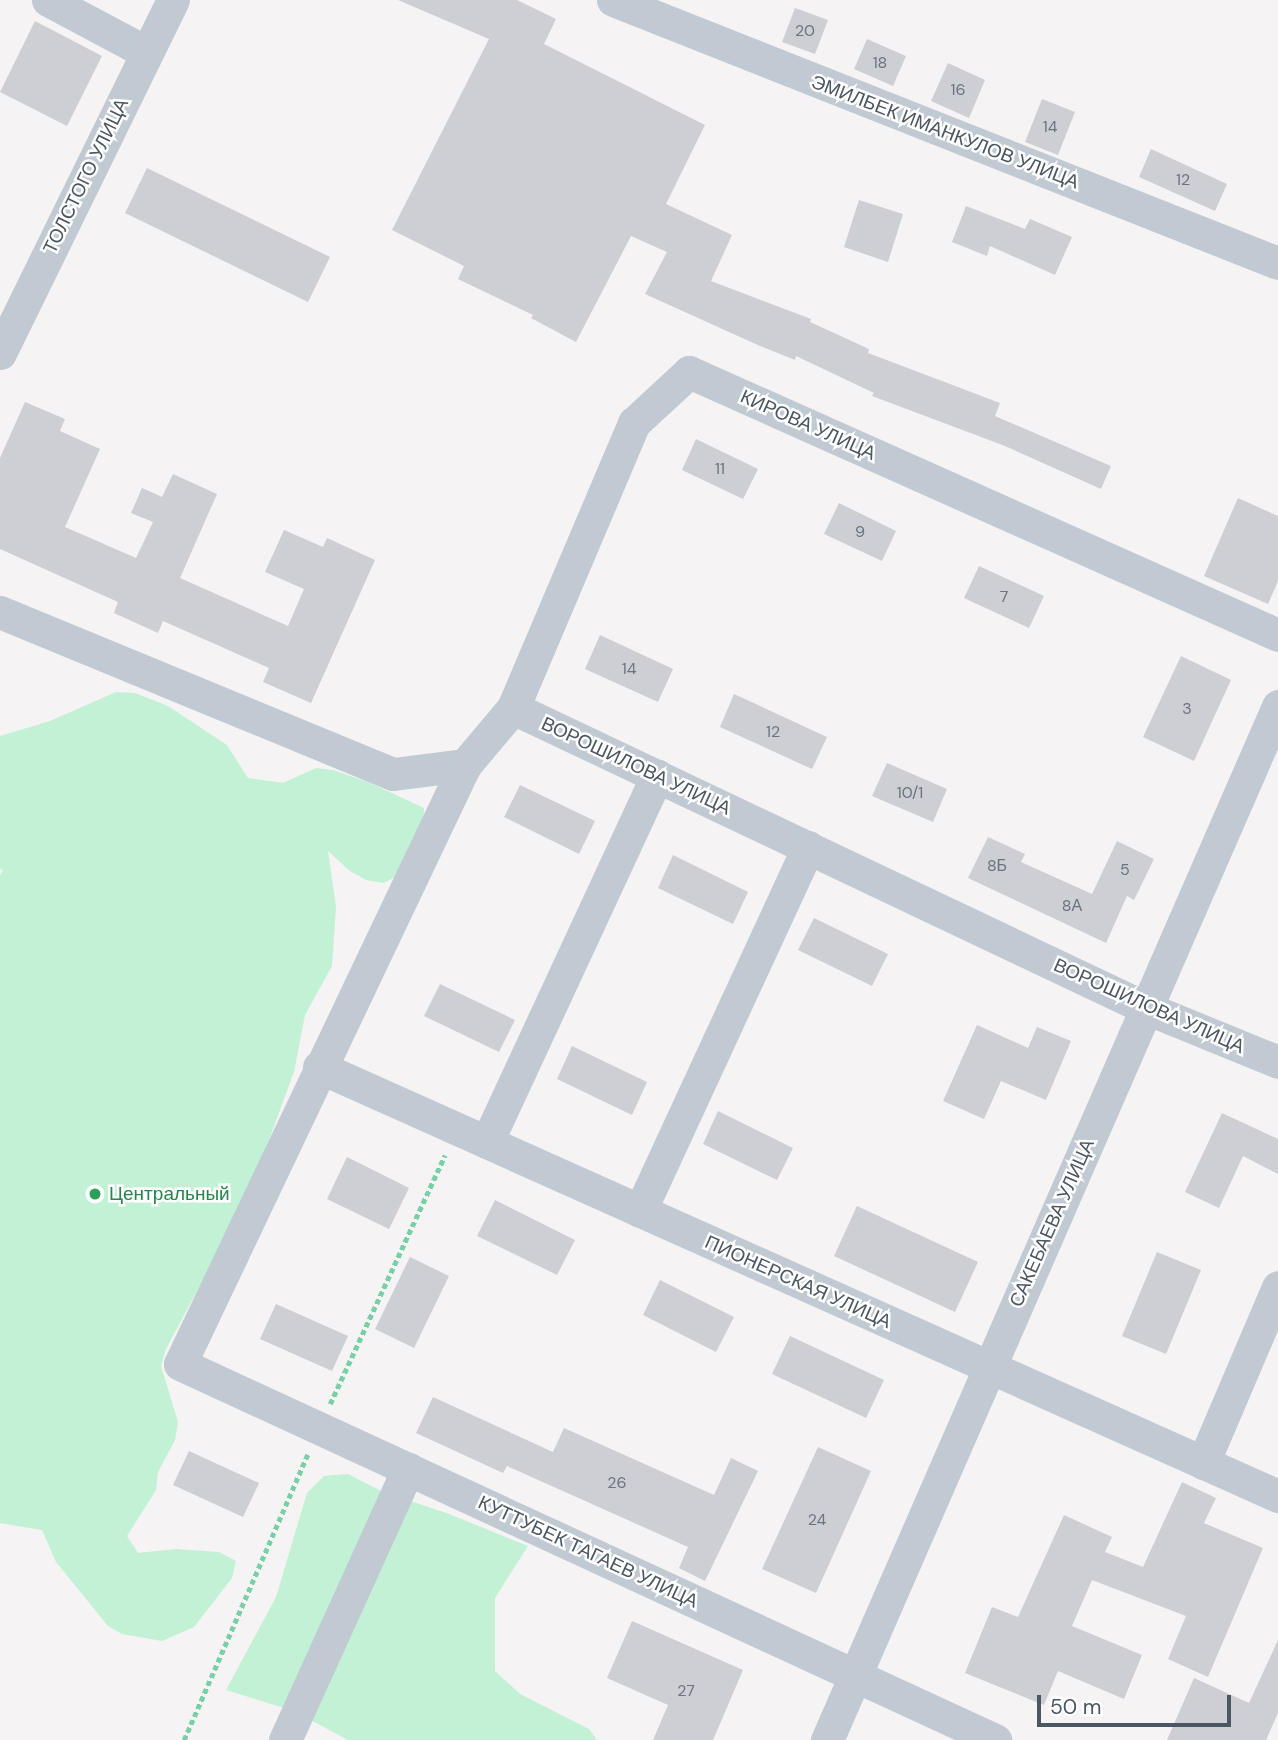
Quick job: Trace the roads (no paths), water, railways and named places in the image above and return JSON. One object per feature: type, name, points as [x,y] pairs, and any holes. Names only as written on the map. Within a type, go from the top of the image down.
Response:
[{"type":"street","points":[[48,0],[146,52]]},
{"type":"street","name":"ТОЛСТОГО УЛИЦА","points":[[0,353],[11,304],[173,0]]},
{"type":"street","name":"ЭМИЛБЕК ИМАНКУЛОВ УЛИЦА","points":[[613,0],[1278,263]]},
{"type":"street","name":"КИРОВА УЛИЦА","points":[[513,708],[634,423],[689,372],[1278,635]]},
{"type":"street","points":[[0,612],[393,774],[465,765]]},
{"type":"street","name":"САКЕБАЕВА УЛИЦА","points":[[827,1740],[1278,706]]},
{"type":"street","points":[[319,1067],[465,765],[513,708]]},
{"type":"street","name":"ВОРОШИЛОВА УЛИЦА","points":[[513,708],[1146,1008],[1278,1062]]},
{"type":"street","points":[[488,1142],[657,776]]},
{"type":"street","points":[[640,1210],[808,847]]},
{"type":"street","name":"ПИОНЕРСКАЯ УЛИЦА","points":[[319,1067],[1278,1496]]},
{"type":"street","name":"КУТТУБЕК ТАГАЕВ УЛИЦА","points":[[319,1067],[180,1364],[995,1740]]},
{"type":"street","points":[[1203,1463],[1278,1287]]},
{"type":"street","points":[[285,1740],[408,1469]]},
{"type":"place","name":"Центральный","points":[[95,1194]]}]
